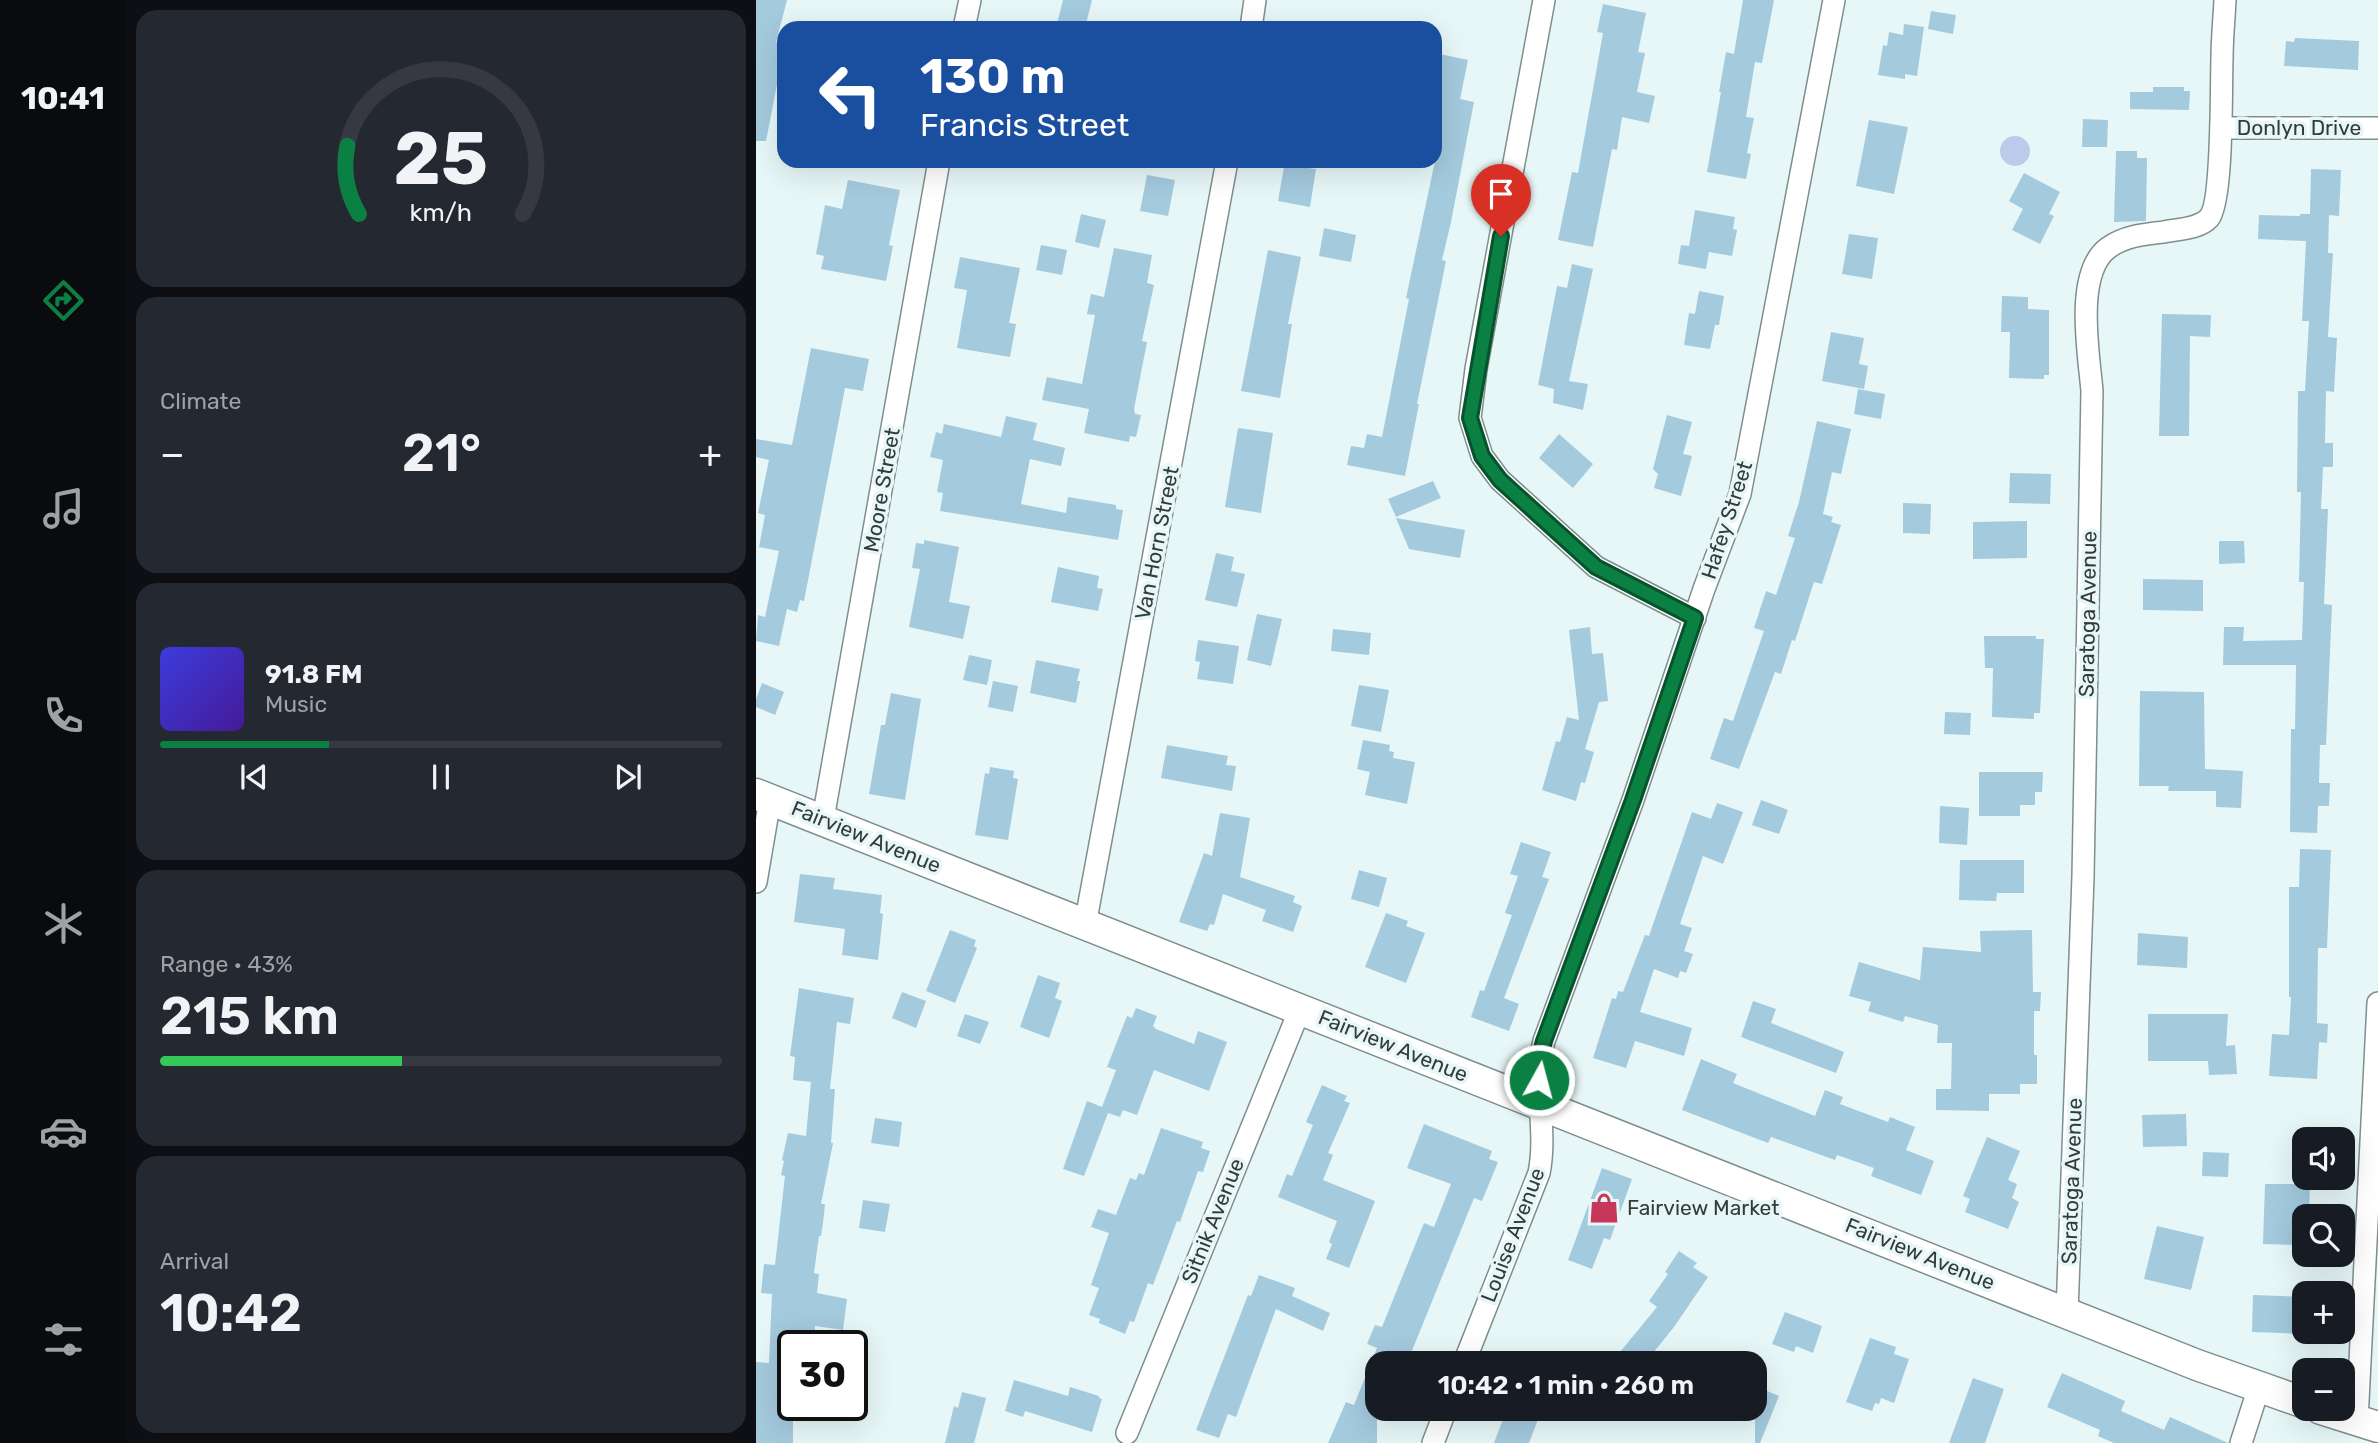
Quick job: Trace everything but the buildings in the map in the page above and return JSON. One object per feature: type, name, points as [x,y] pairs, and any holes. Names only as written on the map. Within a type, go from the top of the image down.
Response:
[{"type":"main road","name":"Fairview Avenue","points":[[763,797],[2197,1365],[2292,1398]]},
{"type":"street","points":[[966,21],[970,0]]},
{"type":"street","points":[[1252,21],[1255,0]]},
{"type":"street","points":[[1544,0],[1476,369],[1470,418],[1482,456],[1500,480],[1596,567],[1695,618]]},
{"type":"street","name":"Hafey Street","points":[[1539,1104],[1540,1057],[1544,1041],[1633,800],[1740,494],[1834,0]]},
{"type":"street","name":"Saratoga Avenue","points":[[2067,1312],[2083,877],[2092,391],[2086,319],[2090,284],[2101,254],[2116,243],[2138,235],[2199,225],[2210,217],[2215,199],[2221,128],[2225,0]]},
{"type":"street","name":"Donlyn Drive","points":[[2221,128],[2378,128]]},
{"type":"street","name":"Moore Street","points":[[823,819],[938,168]]},
{"type":"street","name":"Van Horn Street","points":[[1086,925],[1226,168]]},
{"type":"street","points":[[756,882],[763,797]]},
{"type":"street","points":[[2367,1424],[2378,1003]]},
{"type":"street","name":"Sitnik Avenue","points":[[1127,1433],[1300,1009]]},
{"type":"street","name":"Louise Avenue","points":[[1469,1351],[1539,1173],[1543,1152],[1539,1104]]},
{"type":"street","points":[[2241,1443],[2259,1387]]},
{"type":"street","points":[[1433,1443],[1441,1421]]},
{"type":"water","points":[[2015,136],[2026,140],[2030,151],[2026,162],[2015,166],[2004,162],[2000,151],[2004,140]]},
{"type":"place","name":"Fairview Market","points":[[1604,1208]]},
{"type":"route","points":[[1501,236],[1476,369],[1470,418],[1482,456],[1500,480],[1596,567],[1695,618],[1633,800],[1544,1041],[1539,1080]]}]
